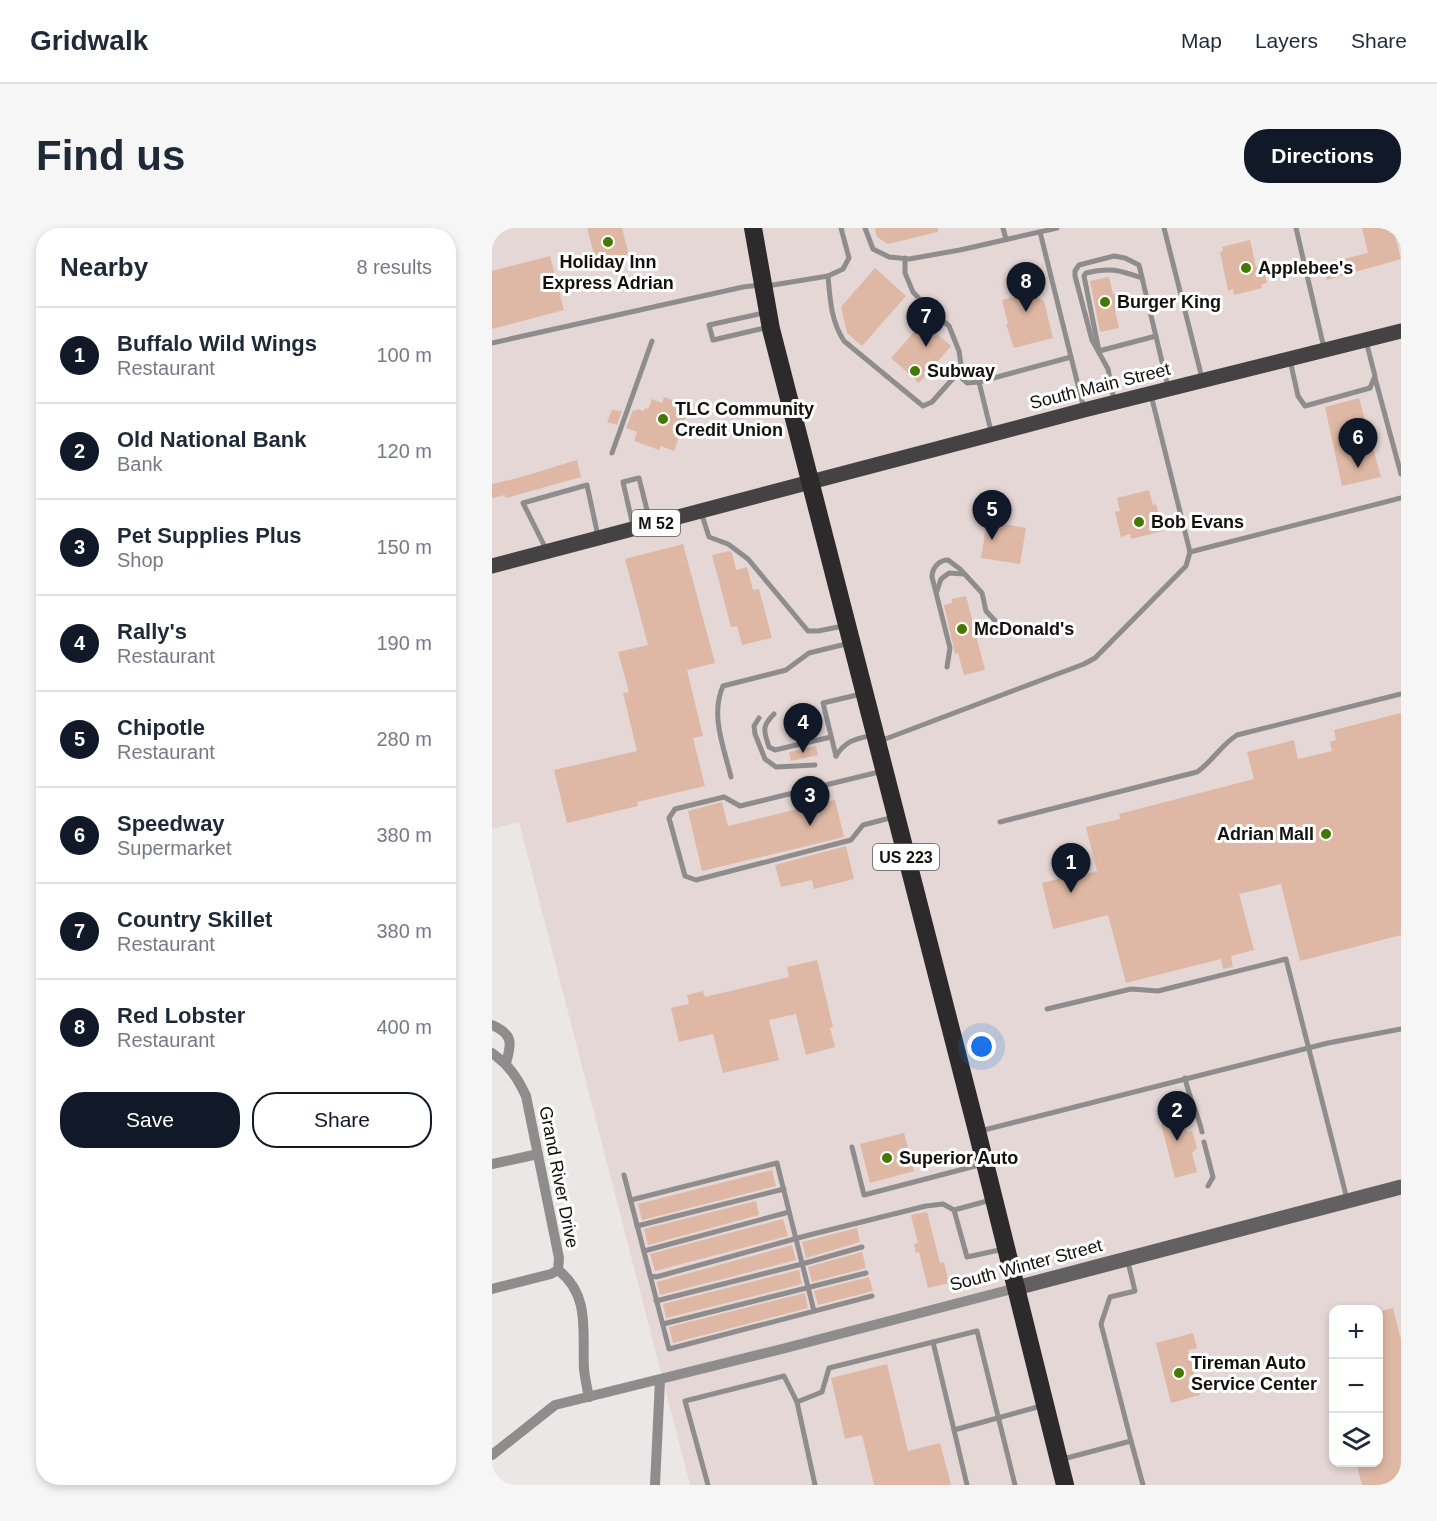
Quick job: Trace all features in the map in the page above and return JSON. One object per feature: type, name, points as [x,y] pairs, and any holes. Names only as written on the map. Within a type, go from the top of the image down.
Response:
[{"type":"highway","name":"US 223","points":[[753,228],[769,319],[977,1131],[1065,1485]]},
{"type":"main road","name":"South Main Street","points":[[810,482],[1151,393],[1401,331]]},
{"type":"main road","name":"M 52","points":[[492,566],[810,482]]},
{"type":"street","points":[[492,1026],[501,1029],[508,1037],[510,1048],[506,1063]]},
{"type":"street","name":"Grand River Drive","points":[[492,1053],[506,1063],[517,1077],[526,1096],[560,1257],[558,1270],[543,1277],[492,1289]]},
{"type":"street","points":[[492,1164],[538,1154]]},
{"type":"street","name":"South Winter Street","points":[[492,1455],[555,1406],[1401,1187]]},
{"type":"street","points":[[558,1270],[573,1286],[583,1308],[584,1372],[589,1397]]},
{"type":"street","points":[[655,1485],[660,1380]]},
{"type":"lane","points":[[492,343],[743,287],[828,276],[843,269],[849,258],[841,228]]},
{"type":"lane","points":[[865,228],[873,249],[889,257],[905,258],[960,250],[1057,228]]},
{"type":"lane","points":[[1003,228],[1006,239]]},
{"type":"lane","points":[[1164,228],[1203,380]]},
{"type":"lane","points":[[1296,228],[1324,350]]},
{"type":"lane","points":[[1040,232],[1084,411]]},
{"type":"lane","points":[[1115,403],[1108,369],[1092,340],[1075,276],[1077,267],[1119,256],[1134,261],[1138,265],[1169,389]]},
{"type":"lane","points":[[828,276],[836,329],[844,341],[923,406],[932,402],[957,374],[961,365],[959,351],[950,326],[925,306],[913,292],[905,273],[905,258]]},
{"type":"lane","points":[[1099,351],[1084,276],[1086,273],[1107,269],[1142,278]]},
{"type":"lane","points":[[769,319],[713,340],[709,325],[769,319]]},
{"type":"lane","points":[[1099,351],[1156,336]]},
{"type":"lane","points":[[1365,340],[1401,474]]},
{"type":"lane","points":[[612,453],[652,341]]},
{"type":"lane","points":[[957,374],[967,383],[979,382],[1071,357]]},
{"type":"lane","points":[[1290,358],[1298,396],[1305,406],[1370,388],[1375,376]]},
{"type":"lane","points":[[979,382],[992,434]]},
{"type":"lane","points":[[864,693],[823,703],[836,756],[850,741],[876,738],[1055,676],[1095,658],[1186,566],[1190,552],[1151,393]]},
{"type":"lane","points":[[634,528],[623,482],[639,478],[651,524]]},
{"type":"lane","points":[[548,551],[523,503],[587,485],[598,538]]},
{"type":"lane","points":[[1190,552],[1401,498]]},
{"type":"lane","points":[[700,511],[709,537],[728,544],[748,559],[808,631],[849,634]]},
{"type":"lane","points":[[946,667],[950,648],[932,573],[939,562],[951,561],[966,575],[982,593],[987,611],[1000,626]]},
{"type":"lane","points":[[936,597],[938,585],[944,576],[953,572],[966,575]]},
{"type":"lane","points":[[731,777],[717,711],[718,698],[723,686],[786,670],[809,652],[849,634]]},
{"type":"lane","points":[[1000,822],[1197,772],[1237,735],[1401,694]]},
{"type":"lane","points":[[774,714],[766,722],[764,729],[769,747],[775,750],[831,736]]},
{"type":"lane","points":[[759,718],[754,726],[755,734],[765,759],[776,767],[815,765]]},
{"type":"lane","points":[[884,770],[740,806],[724,797],[675,809],[669,818],[685,876],[696,880],[851,840],[863,825],[896,817]]},
{"type":"lane","points":[[1047,1009],[1131,990],[1158,991],[1286,959],[1347,1201]]},
{"type":"lane","points":[[977,1131],[1356,1036],[1401,1029]]},
{"type":"lane","points":[[1185,1078],[1202,1132]]},
{"type":"lane","points":[[1204,1142],[1213,1177],[1208,1186]]},
{"type":"lane","points":[[852,1147],[864,1195],[985,1163]]},
{"type":"lane","points":[[631,1200],[777,1163],[814,1311]]},
{"type":"lane","points":[[624,1175],[669,1349],[872,1296]]},
{"type":"lane","points":[[637,1226],[784,1189]]},
{"type":"lane","points":[[650,1275],[664,1276],[926,1206],[943,1204],[954,1210],[994,1200]]},
{"type":"lane","points":[[954,1210],[967,1257],[1006,1248]]},
{"type":"lane","points":[[644,1251],[789,1212]]},
{"type":"lane","points":[[656,1301],[862,1247]]},
{"type":"lane","points":[[1127,1259],[1135,1291],[1110,1298],[1101,1324],[1143,1485]]},
{"type":"lane","points":[[663,1324],[866,1274]]},
{"type":"lane","points":[[797,1402],[822,1392],[829,1368],[977,1331],[1015,1485]]},
{"type":"lane","points":[[933,1342],[967,1485]]},
{"type":"lane","points":[[708,1485],[685,1401],[784,1376],[797,1402],[815,1485]]},
{"type":"lane","points":[[954,1430],[1045,1405]]},
{"type":"lane","points":[[1059,1460],[1131,1442]]},
{"type":"shaded area","points":[[492,228],[1401,228],[1401,1485],[690,1485],[519,822],[492,829]]},
{"type":"building","name":"Holiday Inn Express Adrian","points":[[587,228],[622,228],[629,256],[625,258],[626,263],[598,270]]},
{"type":"building","points":[[875,228],[938,228],[938,232],[888,244],[877,237]]},
{"type":"building","points":[[1362,228],[1388,228],[1390,233],[1394,232],[1401,259],[1327,280],[1323,264],[1368,253]]},
{"type":"building","name":"Applebee's","points":[[1250,240],[1256,267],[1263,265],[1267,283],[1261,285],[1262,288],[1234,295],[1233,289],[1228,291],[1220,252],[1223,251],[1222,247]]},
{"type":"building","points":[[550,256],[564,310],[492,329],[492,271]]},
{"type":"building","points":[[875,268],[906,296],[862,346],[847,333],[841,307]]},
{"type":"building","name":"Burger King","points":[[1109,277],[1113,294],[1117,293],[1121,310],[1115,311],[1119,328],[1100,332],[1090,281]]},
{"type":"building","points":[[1029,293],[1044,301],[1053,338],[1014,348],[1006,324],[1008,324],[1002,300]]},
{"type":"building","points":[[923,322],[951,346],[919,383],[891,358]]},
{"type":"building","name":"TLC Community Credit Union","points":[[664,397],[690,406],[674,451],[661,446],[659,450],[634,441],[637,432],[626,428],[633,410],[644,411],[645,408],[648,409],[652,399],[662,403]]},
{"type":"building","points":[[1359,398],[1381,477],[1342,486],[1325,407]]},
{"type":"building","points":[[612,410],[622,411],[617,425],[607,422]]},
{"type":"building","points":[[577,460],[581,477],[506,498],[505,495],[492,498],[492,484]]},
{"type":"building","name":"Bob Evans","points":[[1149,490],[1153,505],[1156,504],[1163,531],[1131,539],[1130,534],[1121,537],[1115,512],[1120,511],[1117,498]]},
{"type":"building","points":[[987,521],[1026,528],[1020,564],[981,558]]},
{"type":"building","points":[[683,544],[715,663],[687,670],[703,736],[693,738],[705,786],[637,802],[638,806],[567,823],[554,770],[637,751],[623,693],[629,692],[618,652],[648,645],[625,559]]},
{"type":"building","points":[[729,551],[732,553],[736,570],[747,567],[753,590],[759,589],[772,638],[742,645],[737,626],[731,627],[712,555]]},
{"type":"building","name":"McDonald's","points":[[966,596],[985,670],[964,675],[958,653],[955,654],[944,605],[952,603],[952,599]]},
{"type":"building","points":[[1401,713],[1401,935],[1300,961],[1281,884],[1239,894],[1254,950],[1231,956],[1233,967],[1223,969],[1221,959],[1126,983],[1108,915],[1053,929],[1042,883],[1097,871],[1086,827],[1120,819],[1119,814],[1254,779],[1247,752],[1294,740],[1298,759],[1332,751],[1330,742],[1336,740],[1334,730]]},
{"type":"building","points":[[816,746],[818,755],[791,761],[789,752]]},
{"type":"building","points":[[835,800],[844,837],[702,871],[688,811],[722,802],[728,826]]},
{"type":"building","points":[[846,846],[854,879],[814,889],[812,880],[781,887],[775,865]]},
{"type":"building","points":[[817,960],[833,1027],[830,1028],[835,1047],[806,1055],[796,1014],[769,1020],[779,1060],[723,1073],[713,1034],[679,1042],[671,1008],[689,1004],[687,995],[703,991],[705,997],[789,977],[787,967]]},
{"type":"building","points":[[1183,1118],[1187,1132],[1192,1131],[1197,1148],[1192,1153],[1197,1172],[1175,1178],[1161,1124]]},
{"type":"building","name":"Superior Auto","points":[[904,1133],[914,1171],[870,1183],[860,1144]]},
{"type":"building","points":[[772,1170],[776,1186],[642,1220],[638,1204]]},
{"type":"building","points":[[756,1201],[759,1215],[648,1245],[644,1229]]},
{"type":"building","points":[[927,1212],[940,1263],[944,1262],[949,1283],[928,1288],[919,1252],[916,1253],[914,1244],[918,1243],[911,1215]]},
{"type":"building","points":[[783,1219],[788,1236],[655,1271],[650,1254]]},
{"type":"building","points":[[857,1228],[860,1242],[806,1258],[802,1242]]},
{"type":"building","points":[[792,1245],[796,1260],[660,1295],[657,1282]]},
{"type":"building","points":[[862,1252],[866,1268],[812,1282],[808,1267]]},
{"type":"building","points":[[799,1270],[802,1284],[666,1318],[663,1304]]},
{"type":"building","points":[[869,1277],[873,1291],[818,1305],[814,1291]]},
{"type":"building","points":[[805,1293],[808,1308],[673,1343],[669,1327]]},
{"type":"building","points":[[1393,1308],[1401,1340],[1401,1485],[1362,1485],[1357,1467],[1383,1467],[1383,1311]]},
{"type":"building","name":"Tireman Auto Service Center","points":[[1193,1333],[1197,1348],[1188,1350],[1200,1395],[1171,1403],[1156,1343]]},
{"type":"building","points":[[887,1364],[908,1451],[940,1443],[951,1485],[874,1485],[862,1435],[845,1439],[831,1378]]},
{"type":"place","name":"Holiday Inn Express Adrian","points":[[608,242]]},
{"type":"place","name":"Applebee's","points":[[1246,268]]},
{"type":"place","name":"Burger King","points":[[1105,302]]},
{"type":"place","name":"Red Lobster","points":[[1026,312]]},
{"type":"place","name":"Country Skillet","points":[[926,347]]},
{"type":"place","name":"Subway","points":[[915,371]]},
{"type":"place","name":"TLC Community Credit Union","points":[[663,419]]},
{"type":"place","name":"Speedway","points":[[1358,468]]},
{"type":"place","name":"Bob Evans","points":[[1139,522]]},
{"type":"place","name":"Chipotle","points":[[992,540]]},
{"type":"place","name":"McDonald's","points":[[962,629]]},
{"type":"place","name":"Rally's","points":[[803,753]]},
{"type":"place","name":"Pet Supplies Plus","points":[[810,826]]},
{"type":"place","name":"Adrian Mall","points":[[1326,834]]},
{"type":"place","name":"Buffalo Wild Wings","points":[[1071,893]]},
{"type":"place","name":"Old National Bank","points":[[1177,1141]]},
{"type":"place","name":"Superior Auto","points":[[887,1158]]},
{"type":"place","name":"Tireman Auto Service Center","points":[[1179,1373]]}]
